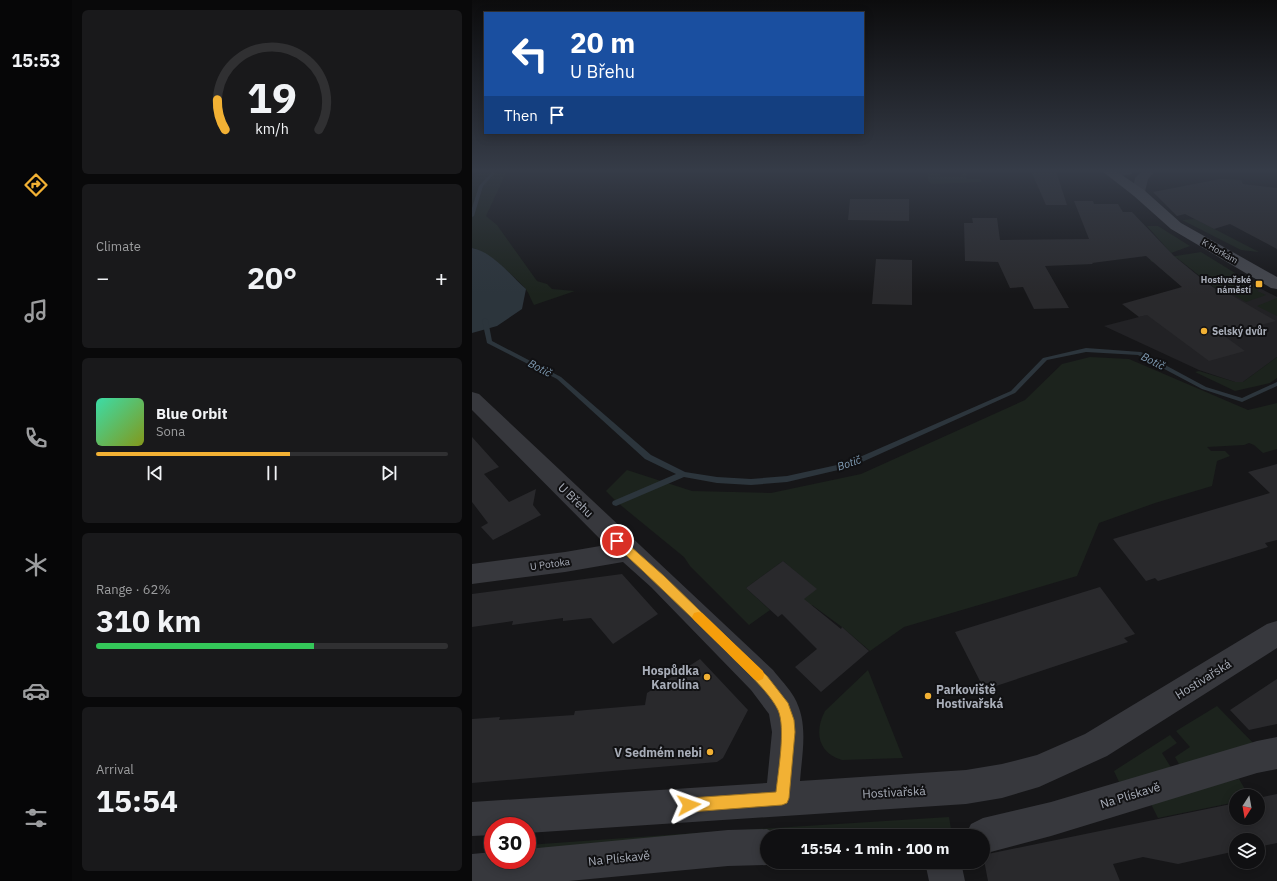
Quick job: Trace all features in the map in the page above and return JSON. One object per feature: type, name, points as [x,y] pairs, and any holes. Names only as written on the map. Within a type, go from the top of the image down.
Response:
[{"type":"main road","name":"K Horkám","points":[[1160,212],[1176,226],[1277,284]]},
{"type":"street","name":"U Břehu","points":[[472,398],[628,551],[660,579],[762,680],[783,707],[787,720],[788,732],[782,798]]},
{"type":"street","name":"U Potoka","points":[[472,574],[565,562],[628,551]]},
{"type":"street","name":"Hostivařská","points":[[472,819],[966,787],[1002,781],[1038,771],[1096,745],[1277,633]]},
{"type":"street","name":"Na Plískavě","points":[[990,834],[1051,819],[1257,757],[1277,754]]},
{"type":"street","name":"Na Plískavě","points":[[472,872],[728,848],[760,846]]},
{"type":"street","points":[[944,869],[947,881]]},
{"type":"shaded area","points":[[472,212],[488,212],[486,216],[497,225],[537,281],[547,284],[552,289],[575,291],[534,305],[525,288],[514,277],[485,254],[472,248]]},
{"type":"shaded area","points":[[1195,219],[1259,252],[1241,250],[1182,220]]},
{"type":"shaded area","points":[[1147,226],[1158,226],[1190,246],[1171,253]]},
{"type":"shaded area","points":[[472,248],[480,250],[494,259],[526,289],[522,309],[497,326],[472,333]]},
{"type":"shaded area","points":[[1201,252],[1261,289],[1257,291],[1266,295],[1246,302],[1226,290],[1220,292],[1177,258],[1152,262],[1150,260]]},
{"type":"shaded area","points":[[1250,283],[1277,297],[1277,357],[1243,382],[1235,382],[1199,370],[1104,326],[1139,317]]},
{"type":"shaded area","points":[[1277,298],[1277,316],[1257,306]]},
{"type":"shaded area","points":[[1090,357],[1129,359],[1248,410],[1277,403],[1277,449],[1263,453],[1254,445],[1249,443],[1244,445],[1207,447],[1211,451],[1225,451],[1230,456],[1217,461],[1212,486],[1155,503],[1099,523],[1077,576],[904,627],[870,651],[842,627],[812,605],[795,605],[816,589],[783,561],[746,588],[770,610],[749,625],[690,566],[684,557],[618,503],[606,491],[627,470],[692,491],[771,493],[861,474],[1025,400],[1062,364]]},
{"type":"shaded area","points":[[1277,357],[1277,378],[1270,383],[1235,391],[1195,372],[1199,371],[1235,382],[1243,382]]},
{"type":"shaded area","points":[[868,670],[903,758],[842,760],[834,757],[828,752],[820,741],[820,727],[825,711]]},
{"type":"shaded area","points":[[1217,706],[1257,747],[1180,766],[1175,757],[1190,747],[1176,731]]},
{"type":"shaded area","points":[[1170,735],[1177,743],[1162,753],[1172,769],[1119,782],[1114,771]]},
{"type":"shaded area","points":[[1239,779],[1245,789],[1229,789],[1229,803],[1158,818],[1149,800]]},
{"type":"shaded area","points":[[949,817],[951,829],[760,829],[760,837],[725,838],[536,853],[536,844],[710,832]]},
{"type":"building","points":[[849,212],[909,212],[909,221],[848,220]]},
{"type":"building","points":[[1078,212],[1132,212],[1174,256],[1207,283],[1222,293],[1226,292],[1276,321],[1223,335],[1245,351],[1209,361],[1147,315],[1139,317],[1122,304],[1182,287],[1146,256],[1092,263],[1093,264],[1045,266],[1069,308],[1034,309],[1023,287],[1010,288],[998,262],[965,261],[964,223],[973,223],[972,218],[997,218],[1000,240],[1089,239]]},
{"type":"building","points":[[1173,212],[1277,212],[1277,249],[1230,224],[1214,229],[1185,214],[1177,216]]},
{"type":"building","points":[[876,259],[912,260],[912,305],[872,304]]},
{"type":"building","points":[[472,437],[499,467],[484,474],[509,502],[536,489],[533,505],[541,515],[493,540],[481,527],[488,523],[472,502]]},
{"type":"building","points":[[1277,464],[1277,540],[1265,543],[1268,547],[1158,581],[1155,578],[1146,581],[1113,539],[1270,493],[1248,472]]},
{"type":"building","points":[[783,561],[817,589],[804,599],[841,629],[842,627],[869,651],[821,692],[795,667],[817,649],[782,614],[778,617],[746,588]]},
{"type":"building","points":[[622,574],[658,614],[613,644],[591,618],[563,621],[563,618],[512,625],[513,621],[472,627],[472,594]]},
{"type":"building","points":[[1100,587],[1135,634],[1124,638],[1128,642],[996,686],[994,682],[982,685],[955,632]]},
{"type":"building","points":[[700,659],[748,710],[723,758],[717,762],[472,783],[472,719],[500,717],[499,720],[574,715],[575,711],[645,705],[647,693]]},
{"type":"building","points":[[1277,679],[1277,724],[1249,730],[1230,710]]},
{"type":"building","points":[[1277,794],[1277,843],[1265,846],[1265,833],[1229,833],[1229,853],[1178,864],[1143,857],[1113,864],[1120,881],[988,881],[986,869],[990,869],[990,854],[1229,804],[1229,825],[1265,825],[1265,797]]},
{"type":"waterway","name":"Botič","points":[[472,216],[473,212]]},
{"type":"waterway","name":"Botič","points":[[485,320],[489,342],[559,378],[648,457],[683,474]]},
{"type":"waterway","name":"Botič","points":[[683,474],[717,480],[751,482],[787,479],[848,465],[1013,392],[1045,359],[1086,350],[1139,353],[1204,388],[1242,400],[1277,384]]},
{"type":"waterway","points":[[616,503],[683,474]]},
{"type":"slow traffic","points":[[698,617],[758,675]]},
{"type":"place","name":"Hostivařské náměstí","points":[[1259,284]]},
{"type":"place","name":"Selský dvůr","points":[[1204,331]]},
{"type":"place","name":"Hospůdka Karolína","points":[[707,677]]},
{"type":"place","name":"Parkoviště Hostivařská","points":[[928,696]]},
{"type":"place","name":"V Sedmém nebi","points":[[710,752]]},
{"type":"route","points":[[617,541],[660,579],[762,680],[783,707],[787,720],[788,732],[782,798],[689,805]]}]
